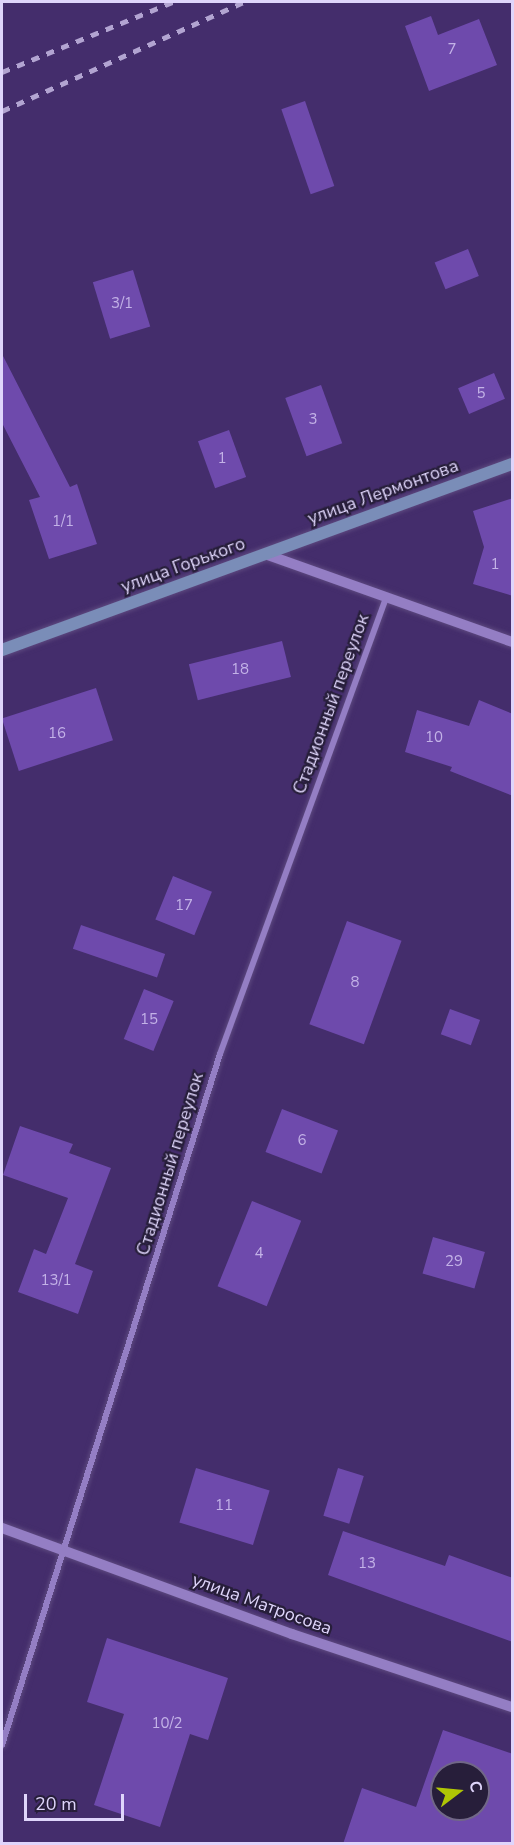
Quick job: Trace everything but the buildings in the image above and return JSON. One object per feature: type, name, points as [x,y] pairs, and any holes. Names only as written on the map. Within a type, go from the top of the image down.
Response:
[{"type":"main road","name":"улица Лермонтова","points":[[265,554],[513,464]]},
{"type":"main road","name":"улица Горького","points":[[2,650],[265,554]]},
{"type":"street","name":"улица Горького","points":[[265,554],[513,642]]},
{"type":"street","name":"Стадионный переулок","points":[[2,1745],[220,1054],[386,597]]},
{"type":"street","name":"улица Матросова","points":[[2,1528],[292,1634],[513,1707]]},
{"type":"railway","points":[[2,72],[173,2]]},
{"type":"railway","points":[[2,111],[243,2]]}]
